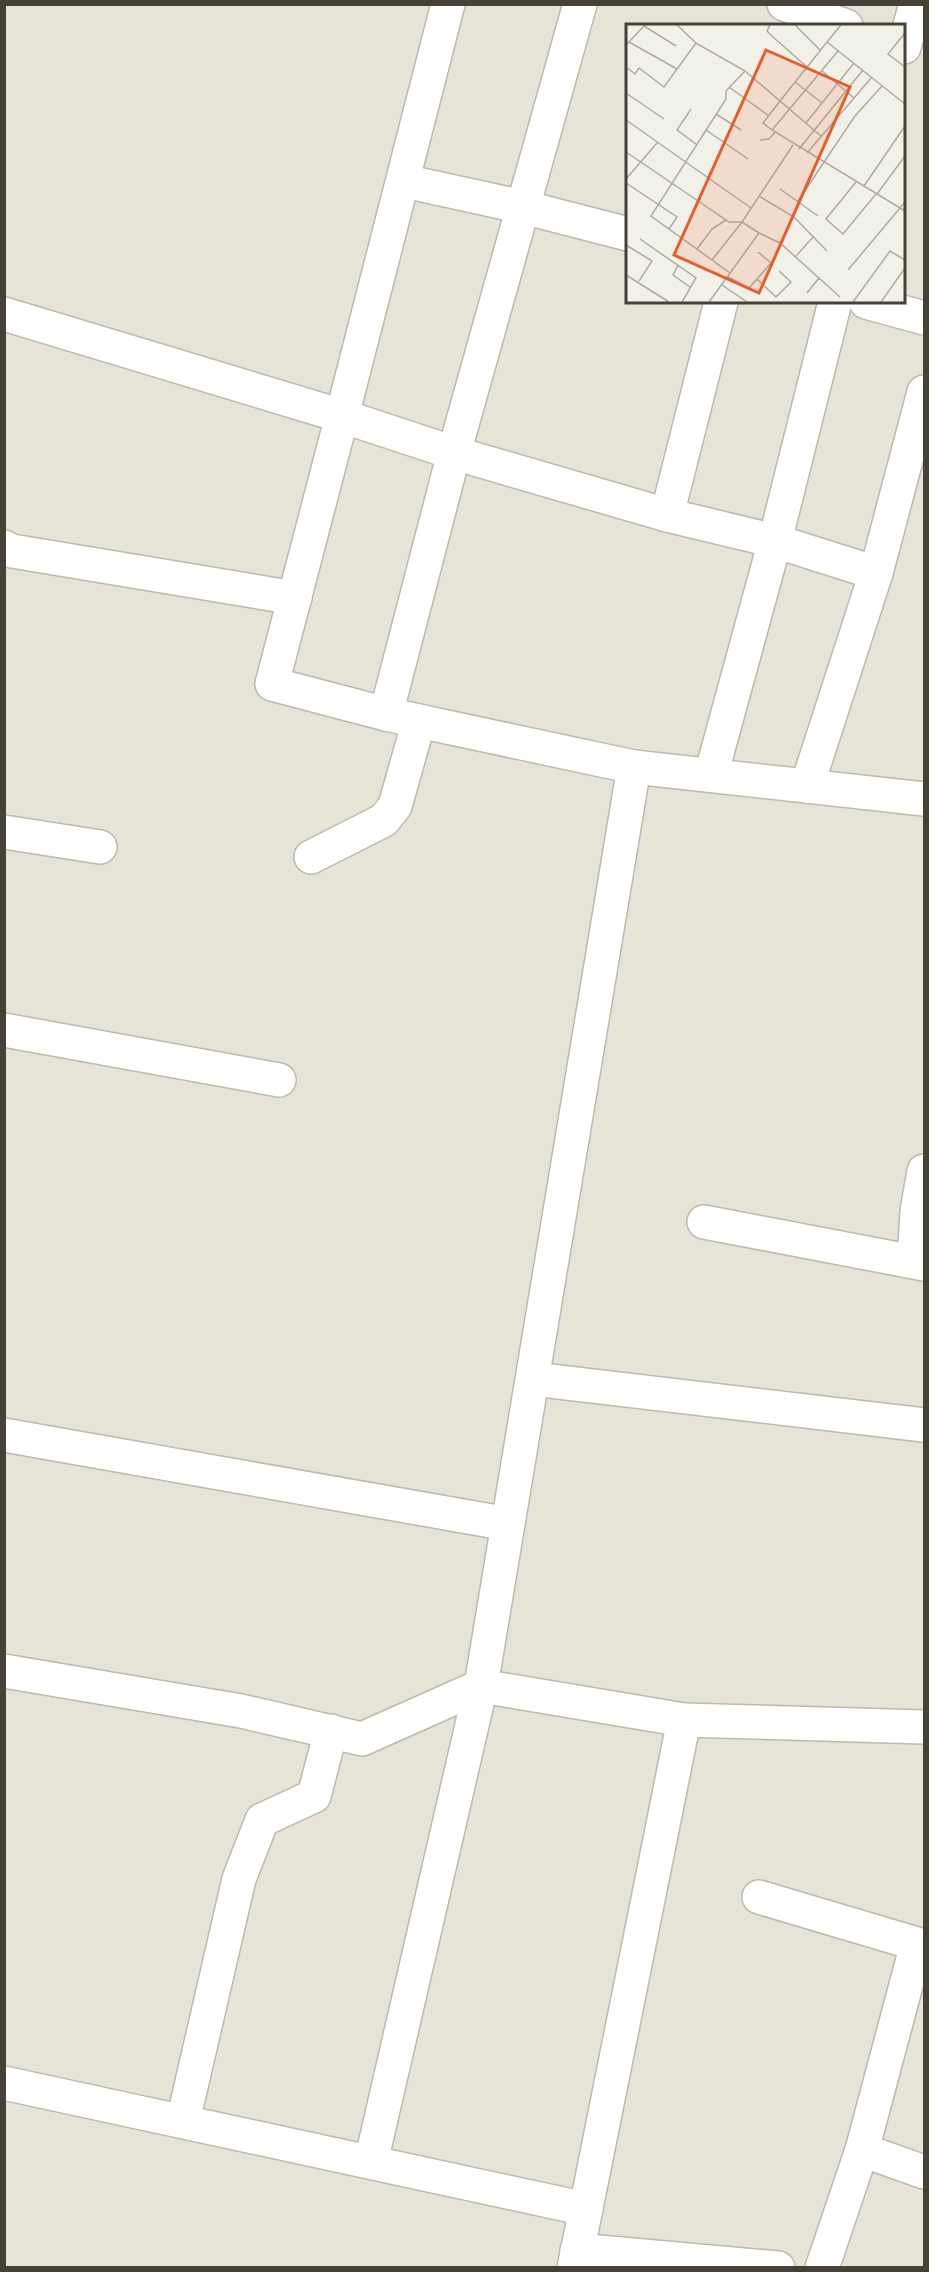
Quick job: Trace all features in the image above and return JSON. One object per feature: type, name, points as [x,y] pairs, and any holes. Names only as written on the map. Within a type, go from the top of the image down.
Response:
[{"type":"street","points":[[448,4],[272,684],[386,714],[634,767],[924,799]]},
{"type":"street","points":[[386,714],[454,453],[580,4]]},
{"type":"street","points":[[905,40],[916,4]]},
{"type":"street","points":[[797,11],[839,24]]},
{"type":"street","points":[[905,48],[924,54]]},
{"type":"street","points":[[404,181],[523,207],[626,234]]},
{"type":"street","points":[[667,515],[722,303]]},
{"type":"street","points":[[711,776],[775,541],[835,303]]},
{"type":"street","points":[[870,303],[924,318]]},
{"type":"street","points":[[4,314],[342,416],[454,453],[667,515],[775,541],[876,573]]},
{"type":"street","points":[[807,786],[876,573],[924,393]]},
{"type":"street","points":[[4,547],[12,551],[295,598]]},
{"type":"street","points":[[310,856],[384,820],[395,806],[419,721]]},
{"type":"street","points":[[370,2162],[481,1686],[634,767]]},
{"type":"street","points":[[4,832],[100,847]]},
{"type":"street","points":[[4,1030],[279,1080]]},
{"type":"street","points":[[704,1222],[919,1263],[917,1211],[924,1171]]},
{"type":"street","points":[[533,1379],[924,1425]]},
{"type":"street","points":[[4,1435],[508,1524]]},
{"type":"street","points":[[4,1671],[242,1711],[362,1739],[481,1686],[684,1720],[924,1727]]},
{"type":"street","points":[[684,1720],[575,2259],[778,2268]]},
{"type":"street","points":[[183,2121],[243,1869],[262,1820],[314,1796],[331,1731]]},
{"type":"street","points":[[759,1897],[917,1944],[862,2150],[822,2268]]},
{"type":"street","points":[[4,2082],[586,2209]]},
{"type":"street","points":[[862,2150],[924,2172]]},
{"type":"shaded area","points":[[5,5],[924,5],[924,2267],[5,2267]]}]
